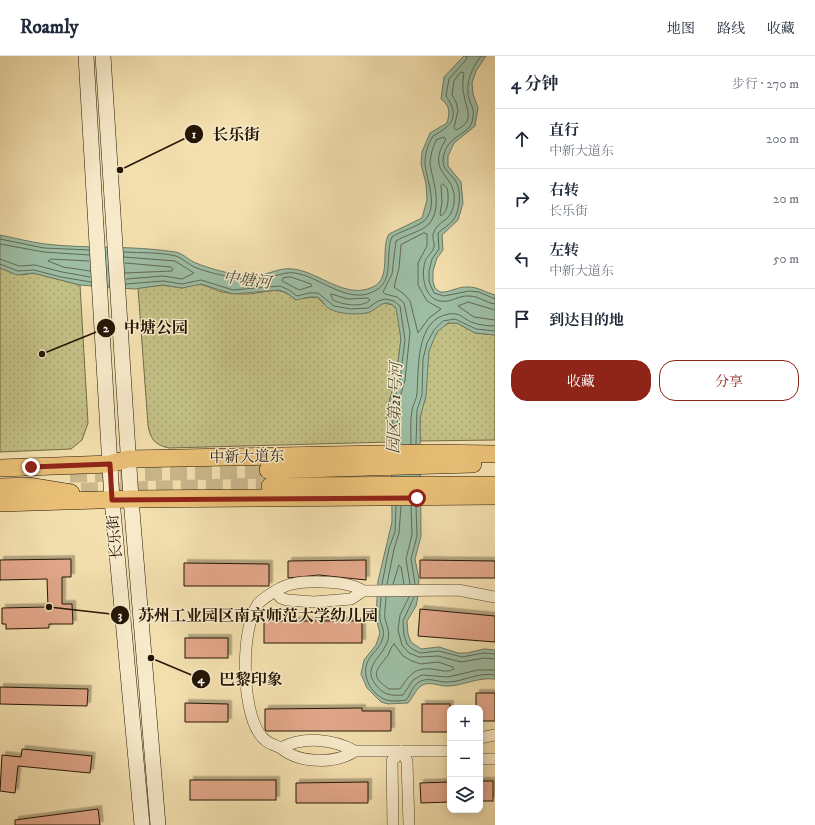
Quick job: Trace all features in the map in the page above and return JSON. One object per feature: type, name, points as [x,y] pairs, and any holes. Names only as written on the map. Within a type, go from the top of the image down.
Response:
[{"type":"main road","name":"长乐街","points":[[86,56],[112,500],[142,825]]},
{"type":"main road","name":"长乐街","points":[[103,56],[128,459],[158,825]]},
{"type":"main road","name":"中新大道东","points":[[0,468],[110,464],[128,459],[428,453],[495,454]]},
{"type":"main road","points":[[495,464],[269,478],[495,485]]},
{"type":"main road","points":[[0,487],[28,486],[112,500]]},
{"type":"main road","points":[[0,503],[131,499],[429,498],[495,496]]},
{"type":"street","points":[[355,751],[346,758],[323,760],[292,754],[269,743],[257,730],[251,712],[247,690],[245,658],[248,629],[258,605],[275,591],[294,584],[310,583],[357,586],[368,591]]},
{"type":"street","points":[[275,591],[281,598],[287,600],[314,602],[351,599],[368,591],[458,590],[495,597]]},
{"type":"street","points":[[483,737],[495,735]]},
{"type":"street","points":[[281,748],[291,743],[318,740],[343,744],[355,751],[447,750]]},
{"type":"street","points":[[393,825],[392,761],[401,751]]},
{"type":"street","points":[[401,751],[407,761],[409,825]]},
{"type":"street","points":[[483,759],[495,759]]},
{"type":"shaded area","points":[[0,268],[13,273],[23,275],[33,273],[80,285],[88,423],[82,440],[71,449],[0,452]]},
{"type":"shaded area","points":[[196,284],[222,292],[250,294],[277,291],[289,294],[294,299],[317,297],[327,307],[351,313],[367,313],[383,303],[393,305],[398,311],[401,339],[396,378],[387,409],[391,431],[391,442],[169,448],[154,441],[150,434],[148,425],[138,288],[163,285],[182,288]]},
{"type":"shaded area","points":[[450,323],[457,323],[475,333],[495,335],[495,440],[420,441],[420,414],[425,400],[430,344],[434,335],[440,328]]},
{"type":"water","points":[[464,56],[486,56],[476,71],[472,83],[473,94],[478,108],[475,126],[454,143],[448,156],[448,166],[461,182],[463,203],[458,220],[442,235],[443,250],[437,258],[433,271],[433,282],[435,288],[440,292],[472,287],[495,295],[495,335],[475,333],[457,323],[448,323],[437,332],[429,351],[426,396],[420,418],[421,536],[415,559],[419,579],[418,596],[416,606],[407,621],[408,634],[411,642],[421,649],[439,647],[458,653],[467,653],[484,649],[495,650],[495,679],[483,679],[449,686],[424,684],[417,690],[408,703],[388,704],[381,702],[367,688],[361,674],[364,660],[376,645],[380,633],[376,618],[378,581],[392,522],[391,432],[386,414],[396,378],[401,339],[396,308],[392,304],[384,303],[370,312],[347,314],[328,308],[317,297],[296,300],[287,293],[279,290],[233,294],[201,284],[182,288],[163,285],[134,289],[80,285],[33,273],[17,275],[0,268],[0,235],[45,244],[142,248],[175,252],[193,262],[233,274],[255,276],[283,269],[293,269],[303,271],[343,288],[363,290],[373,287],[379,283],[382,277],[384,270],[385,247],[389,234],[422,218],[427,200],[426,184],[421,164],[422,152],[430,133],[447,123],[449,116],[448,107],[441,99],[444,77]]},
{"type":"building","points":[[71,559],[71,577],[62,577],[62,604],[72,604],[73,624],[49,624],[49,628],[6,629],[6,624],[2,624],[2,608],[48,607],[47,579],[0,580],[0,560]]},
{"type":"building","points":[[366,560],[366,580],[319,575],[288,578],[288,561]]},
{"type":"building","points":[[420,560],[495,561],[495,578],[420,578]]},
{"type":"building","points":[[184,563],[269,564],[269,586],[184,586]]},
{"type":"building","points":[[420,609],[495,616],[495,642],[418,636]]},
{"type":"building","points":[[264,621],[362,621],[362,643],[264,643]]},
{"type":"building","points":[[185,638],[228,638],[228,658],[185,658]]},
{"type":"building","points":[[0,687],[88,689],[87,706],[0,704]]},
{"type":"building","points":[[476,693],[495,693],[495,721],[483,721],[483,705],[476,705]]},
{"type":"building","points":[[185,703],[228,704],[228,722],[185,722]]},
{"type":"building","points":[[422,704],[450,704],[447,705],[447,732],[422,732]]},
{"type":"building","points":[[362,708],[362,711],[391,711],[391,731],[266,731],[265,729],[265,709]]},
{"type":"building","points":[[22,749],[92,756],[90,773],[18,766],[15,793],[0,791],[2,755],[21,757]]},
{"type":"building","points":[[190,780],[276,780],[276,800],[190,800]]},
{"type":"building","points":[[483,781],[493,781],[493,801],[483,801]]},
{"type":"building","points":[[368,782],[368,803],[296,803],[296,783]]},
{"type":"building","points":[[447,782],[447,802],[421,803],[420,783]]},
{"type":"building","points":[[98,809],[100,825],[15,825],[15,820]]},
{"type":"tunnel","points":[[70,474],[268,470]]},
{"type":"tunnel","points":[[56,492],[270,486]]},
{"type":"place","name":"长乐街","points":[[120,170]]},
{"type":"place","name":"中塘公园","points":[[42,354]]},
{"type":"place","name":"苏州工业园区南京师范大学幼儿园","points":[[49,607]]},
{"type":"place","name":"巴黎印象","points":[[151,658]]},
{"type":"route","points":[[31,467],[110,464],[112,500],[380,497],[417,498]]},
{"type":"water label","name":"中塘河","points":[[247,280]]},
{"type":"water label","name":"园区第21号河","points":[[395,408]]}]
